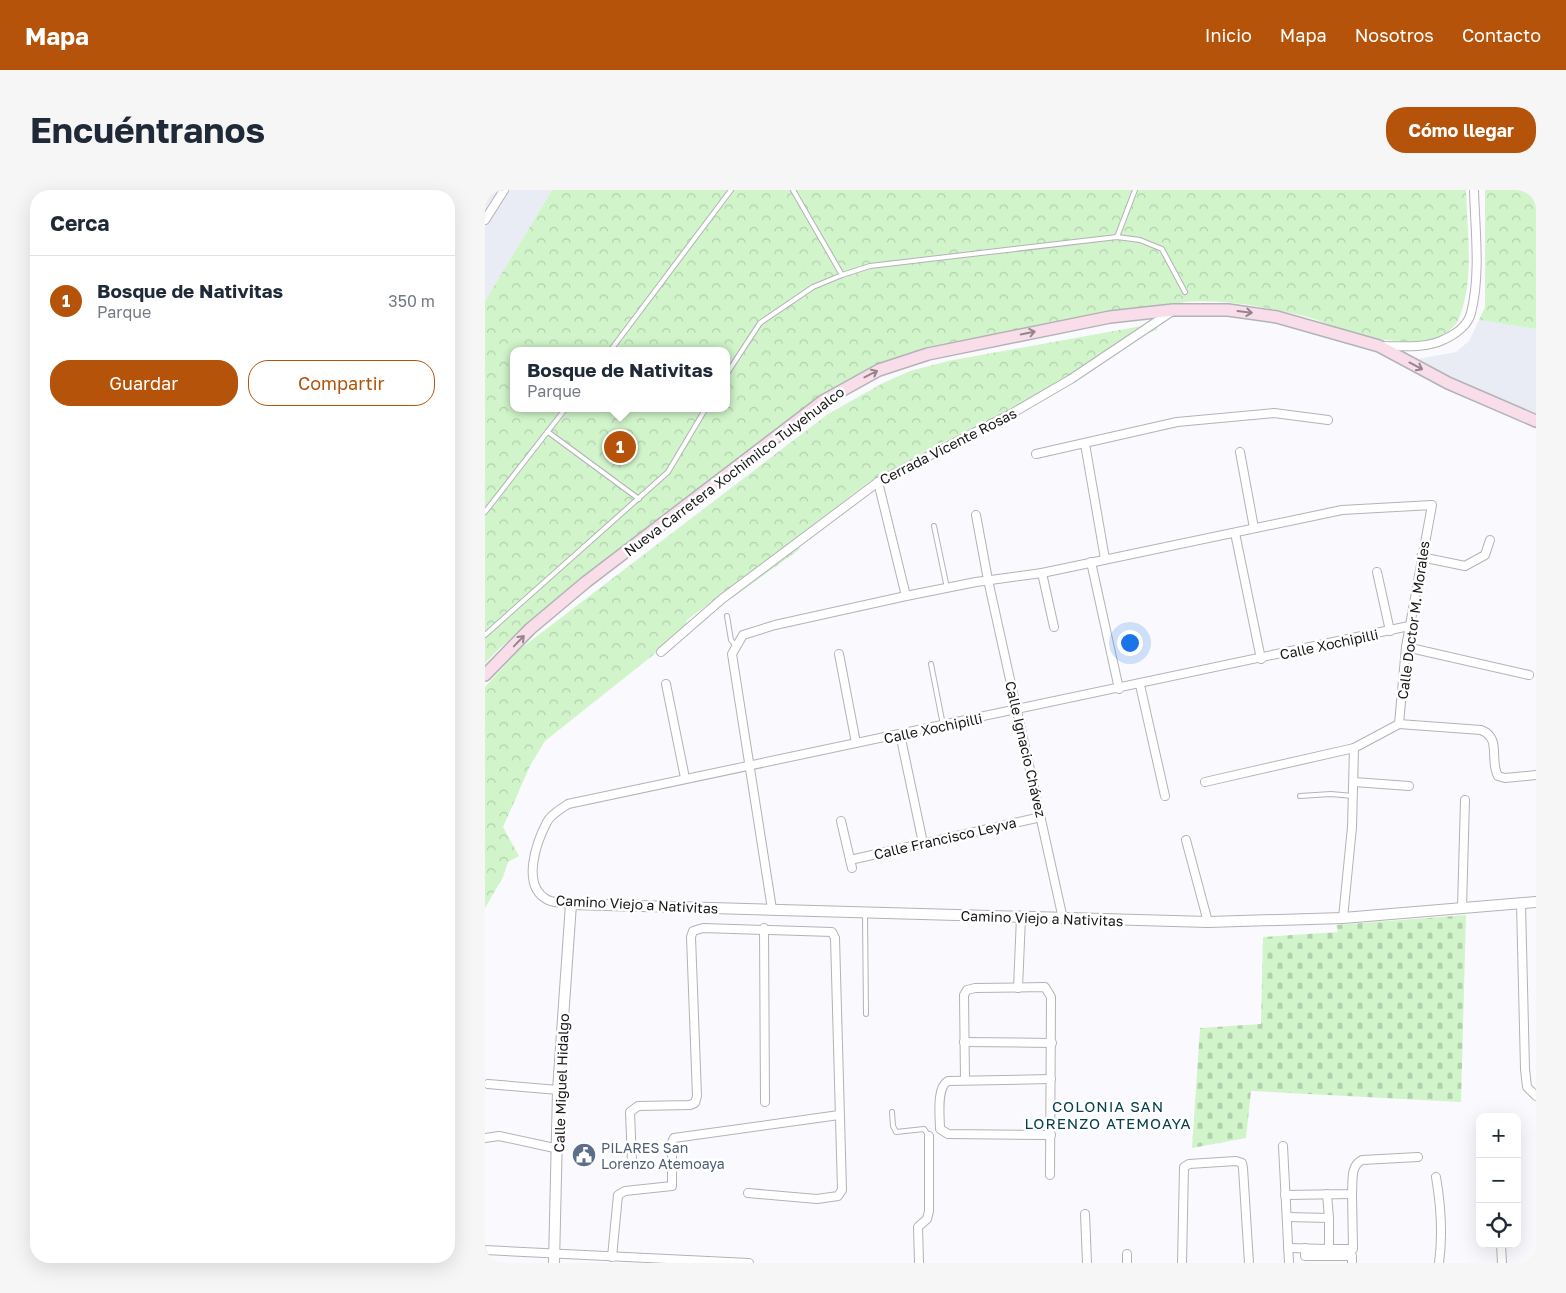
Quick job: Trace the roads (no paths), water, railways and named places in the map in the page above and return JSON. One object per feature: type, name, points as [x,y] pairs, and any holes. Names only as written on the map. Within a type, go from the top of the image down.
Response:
[{"type":"main road","name":"Nueva Carretera Xochimilco Tulyehualco","points":[[485,675],[530,629],[586,582],[823,401],[879,370],[928,354],[1110,317],[1173,310],[1228,310],[1277,317],[1379,346],[1448,382],[1536,421]]},
{"type":"street","points":[[485,220],[504,190]]},
{"type":"street","points":[[1379,346],[1425,345],[1444,340],[1461,330],[1471,314],[1476,274],[1474,190]]},
{"type":"street","name":"Cerrada Vicente Rosas","points":[[661,652],[723,599],[877,482],[908,464],[1011,414],[1071,379],[1173,310]]},
{"type":"street","points":[[1036,454],[1177,422],[1274,413],[1328,420]]},
{"type":"street","points":[[1085,444],[1105,559]]},
{"type":"street","points":[[772,909],[751,765],[732,654],[735,645],[743,635],[775,625],[906,596],[988,580],[1042,573],[1254,528],[1239,452]]},
{"type":"street","points":[[877,482],[906,596]]},
{"type":"street","name":"Calle Doctor M. Morales","points":[[1254,528],[1342,510],[1431,505],[1409,626],[1399,724]]},
{"type":"street","name":"Calle Ignacio Chávez","points":[[976,515],[988,580],[1063,919]]},
{"type":"street","points":[[1235,533],[1261,659]]},
{"type":"street","points":[[1421,556],[1465,566],[1485,555],[1490,540]]},
{"type":"street","points":[[1091,562],[1119,689]]},
{"type":"street","points":[[1377,572],[1390,631]]},
{"type":"street","points":[[1042,573],[1054,627]]},
{"type":"street","name":"Calle Xochipilli","points":[[548,900],[538,891],[531,865],[548,820],[568,804],[1261,659],[1409,626]]},
{"type":"street","points":[[1406,647],[1529,675]]},
{"type":"street","points":[[839,654],[856,743]]},
{"type":"street","points":[[666,684],[685,778]]},
{"type":"street","points":[[1140,684],[1165,796]]},
{"type":"street","points":[[1205,782],[1355,748],[1399,724],[1481,730],[1489,733],[1493,741],[1495,771],[1498,776],[1505,778],[1536,775]]},
{"type":"street","points":[[900,734],[923,843]]},
{"type":"street","points":[[1343,918],[1355,748]]},
{"type":"street","points":[[1354,782],[1409,786]]},
{"type":"street","points":[[1462,908],[1465,800]]},
{"type":"street","name":"Calle Francisco Leyva","points":[[841,821],[851,864],[923,843],[1041,817]]},
{"type":"street","points":[[1186,840],[1208,922]]},
{"type":"street","name":"Camino Viejo a Nativitas","points":[[548,900],[571,904],[1208,922],[1343,918],[1536,902]]},
{"type":"street","name":"Calle Miguel Hidalgo","points":[[554,1258],[559,1149],[558,1090],[571,904]]},
{"type":"street","points":[[1521,904],[1525,1069],[1527,1087],[1536,1096]]},
{"type":"street","points":[[1018,988],[1021,917]]},
{"type":"street","points":[[632,1162],[630,1112],[633,1108],[690,1105],[695,1103],[697,1096],[691,937],[693,931],[703,928],[764,928],[825,930],[833,932],[835,938],[842,1190],[838,1196],[817,1199],[748,1193]]},
{"type":"street","points":[[764,928],[765,1102]]},
{"type":"street","points":[[965,1080],[964,996],[967,990],[1045,987],[1051,997],[1051,1175]]},
{"type":"street","points":[[964,1042],[1052,1043]]},
{"type":"street","points":[[1051,1079],[965,1080],[944,1083],[941,1090],[940,1129],[947,1134],[1051,1135]]},
{"type":"street","points":[[487,1084],[558,1090]]},
{"type":"street","points":[[612,1257],[618,1195],[625,1190],[672,1186],[672,1142],[674,1138],[839,1115]]},
{"type":"street","points":[[485,1138],[499,1136],[559,1149]]},
{"type":"street","points":[[919,1263],[918,1227],[927,1219],[929,1212],[929,1136]]},
{"type":"street","points":[[1283,1146],[1289,1263]]},
{"type":"street","points":[[1329,1256],[1353,1249],[1352,1194],[1354,1166],[1357,1162],[1362,1160],[1418,1157]]},
{"type":"street","points":[[1182,1263],[1184,1167],[1189,1164],[1236,1161],[1242,1163],[1243,1168],[1249,1263]]},
{"type":"street","points":[[1436,1178],[1441,1204],[1439,1263]]},
{"type":"street","points":[[1327,1194],[1329,1256]]},
{"type":"street","points":[[1285,1195],[1352,1194]]},
{"type":"street","points":[[1085,1214],[1087,1263]]},
{"type":"street","points":[[1287,1217],[1329,1218]]},
{"type":"street","points":[[1288,1248],[1305,1256],[1352,1256],[1351,1263]]},
{"type":"street","points":[[1501,1248],[1502,1263]]},
{"type":"street","points":[[485,1250],[554,1258],[601,1260],[612,1257],[749,1263]]},
{"type":"street","points":[[1127,1254],[1127,1263]]},
{"type":"lane","points":[[613,347],[731,190]]},
{"type":"lane","points":[[793,190],[842,275]]},
{"type":"lane","points":[[1117,237],[1135,190]]},
{"type":"lane","points":[[730,368],[760,323],[813,288],[842,275],[870,266],[1117,237],[1140,240],[1162,249],[1185,292]]},
{"type":"lane","points":[[485,512],[563,412]]},
{"type":"lane","points":[[485,635],[668,472],[704,412]]},
{"type":"lane","points":[[548,432],[639,499]]},
{"type":"lane","points":[[933,526],[947,588]]},
{"type":"lane","points":[[727,616],[731,640],[735,645]]},
{"type":"lane","points":[[931,664],[943,725]]},
{"type":"lane","points":[[1301,796],[1331,794],[1353,796]]},
{"type":"lane","points":[[865,912],[866,1014]]},
{"type":"lane","points":[[893,1112],[893,1126],[896,1132],[924,1129],[929,1136]]},
{"type":"place","name":"Bosque de Nativitas","points":[[620,447]]},
{"type":"place","name":"PILARES San Lorenzo Atemoaya","points":[[584,1155]]},
{"type":"district","name":"COLONIA SAN LORENZO ATEMOAYA","points":[[1108,1114]]}]
